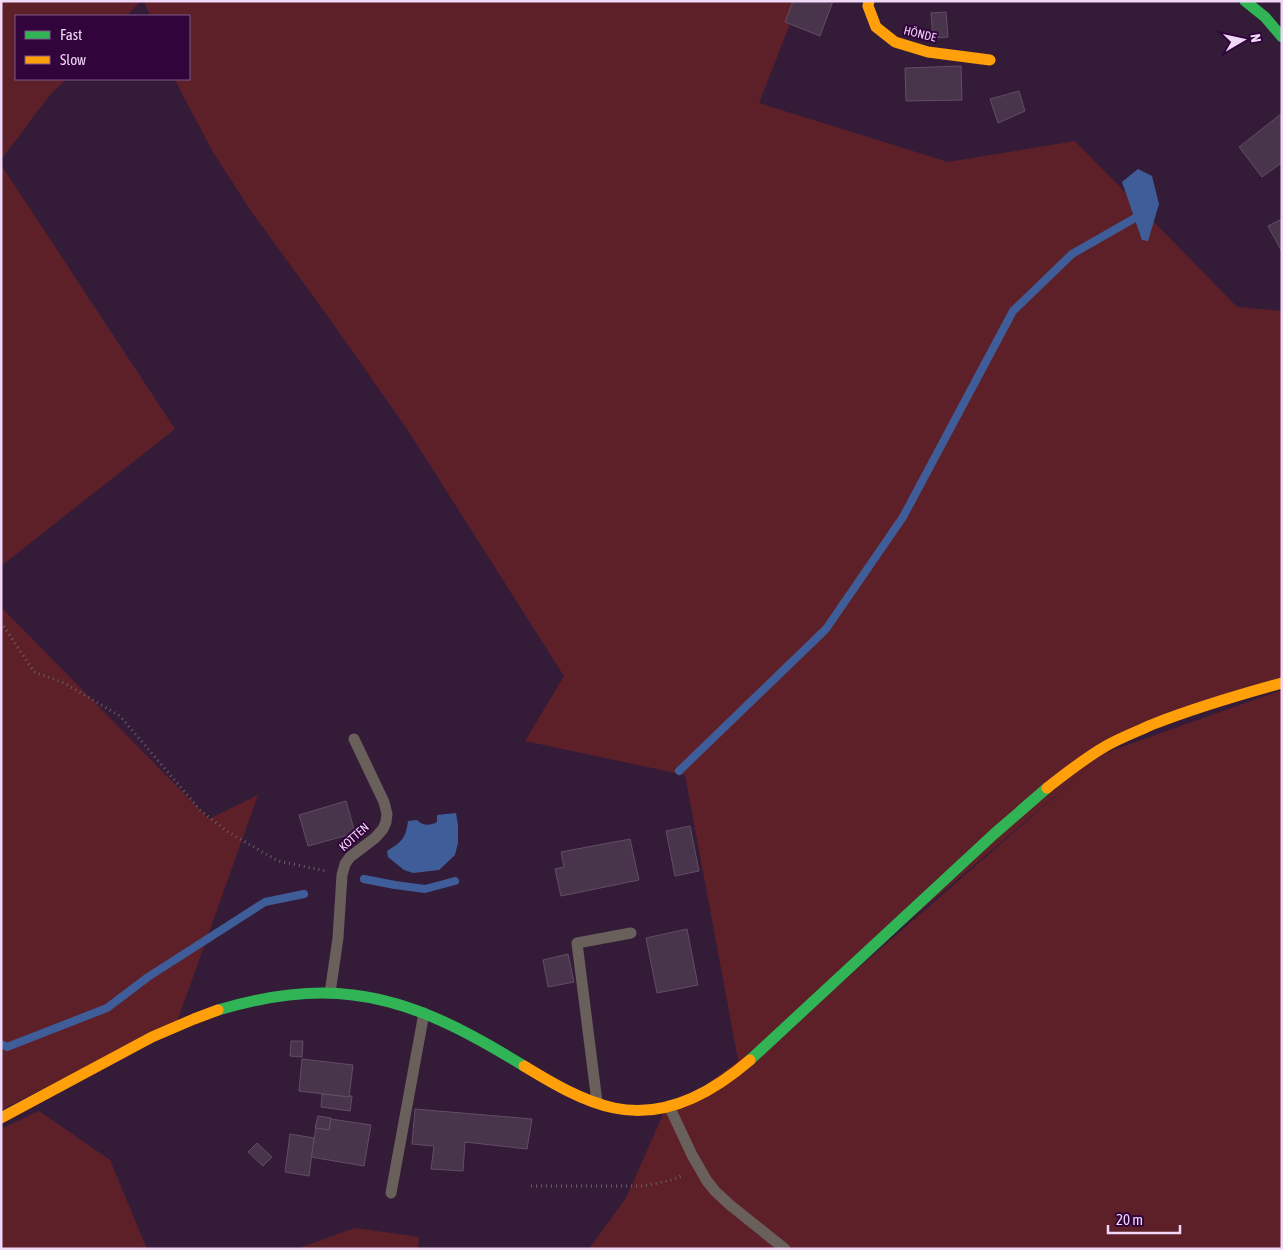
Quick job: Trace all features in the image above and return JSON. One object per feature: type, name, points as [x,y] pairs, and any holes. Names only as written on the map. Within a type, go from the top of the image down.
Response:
[{"type":"street","name":"HÖNDE","points":[[869,1],[868,6],[876,27],[895,42],[928,52],[990,60]]},
{"type":"street","points":[[1245,1],[1274,25],[1282,37]]},
{"type":"street","points":[[1,1118],[152,1037],[208,1012],[264,998],[330,993],[354,995],[383,1001],[424,1013],[466,1033],[555,1084],[582,1097],[611,1107],[632,1111],[649,1110],[682,1102],[714,1088],[740,1069],[1014,814],[1081,762],[1102,748],[1143,728],[1232,696],[1282,683]]},
{"type":"lane","name":"KOTTEN","points":[[330,993],[338,938],[342,875],[345,864],[350,857],[375,838],[383,829],[387,814],[384,802],[354,739]]},
{"type":"lane","points":[[597,1102],[577,943],[631,933]]},
{"type":"lane","points":[[391,1193],[424,1013]]},
{"type":"lane","points":[[668,1106],[698,1165],[715,1191],[785,1249]]},
{"type":"path","points":[[1,622],[34,672],[64,683],[120,716],[201,811],[228,832],[278,861],[342,875]]},
{"type":"path","points":[[530,1186],[643,1186],[672,1180],[698,1165]]},
{"type":"shaded area","points":[[1,1],[141,1],[127,15],[15,15],[15,80],[65,80],[49,96],[1,160]]},
{"type":"shaded area","points":[[144,1],[799,1],[759,103],[948,162],[1075,141],[1237,307],[1282,311],[1282,678],[1141,723],[739,1065],[685,775],[525,741],[564,676],[407,429],[251,211],[213,152],[175,80],[190,80],[190,15],[150,15]]},
{"type":"shaded area","points":[[1,165],[175,429],[1,566]]},
{"type":"shaded area","points":[[1,607],[209,819],[258,795],[177,1022],[1,1110]]},
{"type":"shaded area","points":[[1282,690],[1282,1249],[790,1249],[716,1188],[673,1109],[824,998],[1105,753]]},
{"type":"shaded area","points":[[666,1108],[707,1185],[780,1249],[589,1249],[626,1198]]},
{"type":"shaded area","points":[[39,1111],[110,1160],[147,1249],[1,1249],[1,1129]]},
{"type":"shaded area","points":[[355,1228],[419,1237],[418,1249],[296,1249]]},
{"type":"water","points":[[1138,169],[1152,176],[1159,204],[1148,241],[1142,240],[1122,182]]},
{"type":"water","points":[[456,813],[458,843],[455,855],[439,870],[413,873],[404,870],[388,857],[387,851],[400,842],[404,836],[408,821],[417,820],[429,825],[437,822],[437,815]]},
{"type":"building","points":[[793,1],[833,1],[820,36],[785,22]]},
{"type":"building","points":[[946,12],[948,37],[933,38],[931,13]]},
{"type":"building","points":[[961,66],[962,100],[906,101],[905,68]]},
{"type":"building","points":[[1019,91],[1025,111],[998,123],[990,99]]},
{"type":"building","points":[[1281,114],[1282,166],[1280,164],[1262,177],[1239,147]]},
{"type":"building","points":[[1282,219],[1282,252],[1268,226]]},
{"type":"building","points":[[346,801],[355,833],[308,846],[299,815]]},
{"type":"building","points":[[690,826],[699,871],[675,876],[666,831]]},
{"type":"building","points":[[630,839],[639,880],[561,896],[555,869],[564,867],[561,852]]},
{"type":"building","points":[[687,929],[698,985],[657,993],[646,938]]},
{"type":"building","points":[[568,954],[574,982],[548,987],[543,960]]},
{"type":"building","points":[[291,1041],[303,1041],[302,1057],[290,1056]]},
{"type":"building","points":[[302,1059],[353,1065],[349,1097],[299,1091]]},
{"type":"building","points":[[322,1094],[352,1096],[350,1111],[321,1107]]},
{"type":"building","points":[[415,1109],[532,1119],[527,1149],[465,1142],[463,1171],[431,1169],[434,1146],[412,1144]]},
{"type":"building","points":[[318,1116],[331,1118],[329,1130],[315,1128]]},
{"type":"building","points":[[331,1119],[371,1125],[364,1166],[311,1157],[316,1128],[329,1130]]},
{"type":"building","points":[[290,1134],[314,1138],[309,1176],[285,1172]]},
{"type":"building","points":[[257,1143],[272,1157],[263,1166],[248,1152]]},
{"type":"waterway","points":[[679,771],[826,629],[903,517],[1013,311],[1072,254],[1135,218]]},
{"type":"waterway","points":[[364,879],[425,889],[455,881]]},
{"type":"waterway","points":[[1,1044],[7,1047],[107,1008],[148,977],[265,902],[304,894]]},
{"type":"traffic: fast","points":[[1245,1],[1265,17],[1282,37]]},
{"type":"traffic: fast","points":[[750,1060],[994,834],[1047,788]]},
{"type":"traffic: fast","points":[[218,1010],[251,1001],[285,995],[336,993],[376,999],[421,1012],[442,1021],[484,1042],[524,1066]]},
{"type":"traffic: slow","points":[[869,1],[868,6],[876,27],[895,42],[928,52],[990,60]]},
{"type":"traffic: slow","points":[[1047,788],[1068,771],[1111,743],[1128,735],[1200,707],[1282,683]]},
{"type":"traffic: slow","points":[[1,1118],[152,1037],[218,1010]]},
{"type":"traffic: slow","points":[[524,1066],[556,1085],[590,1101],[614,1108],[652,1110],[670,1106],[704,1092],[736,1072],[750,1060]]}]
